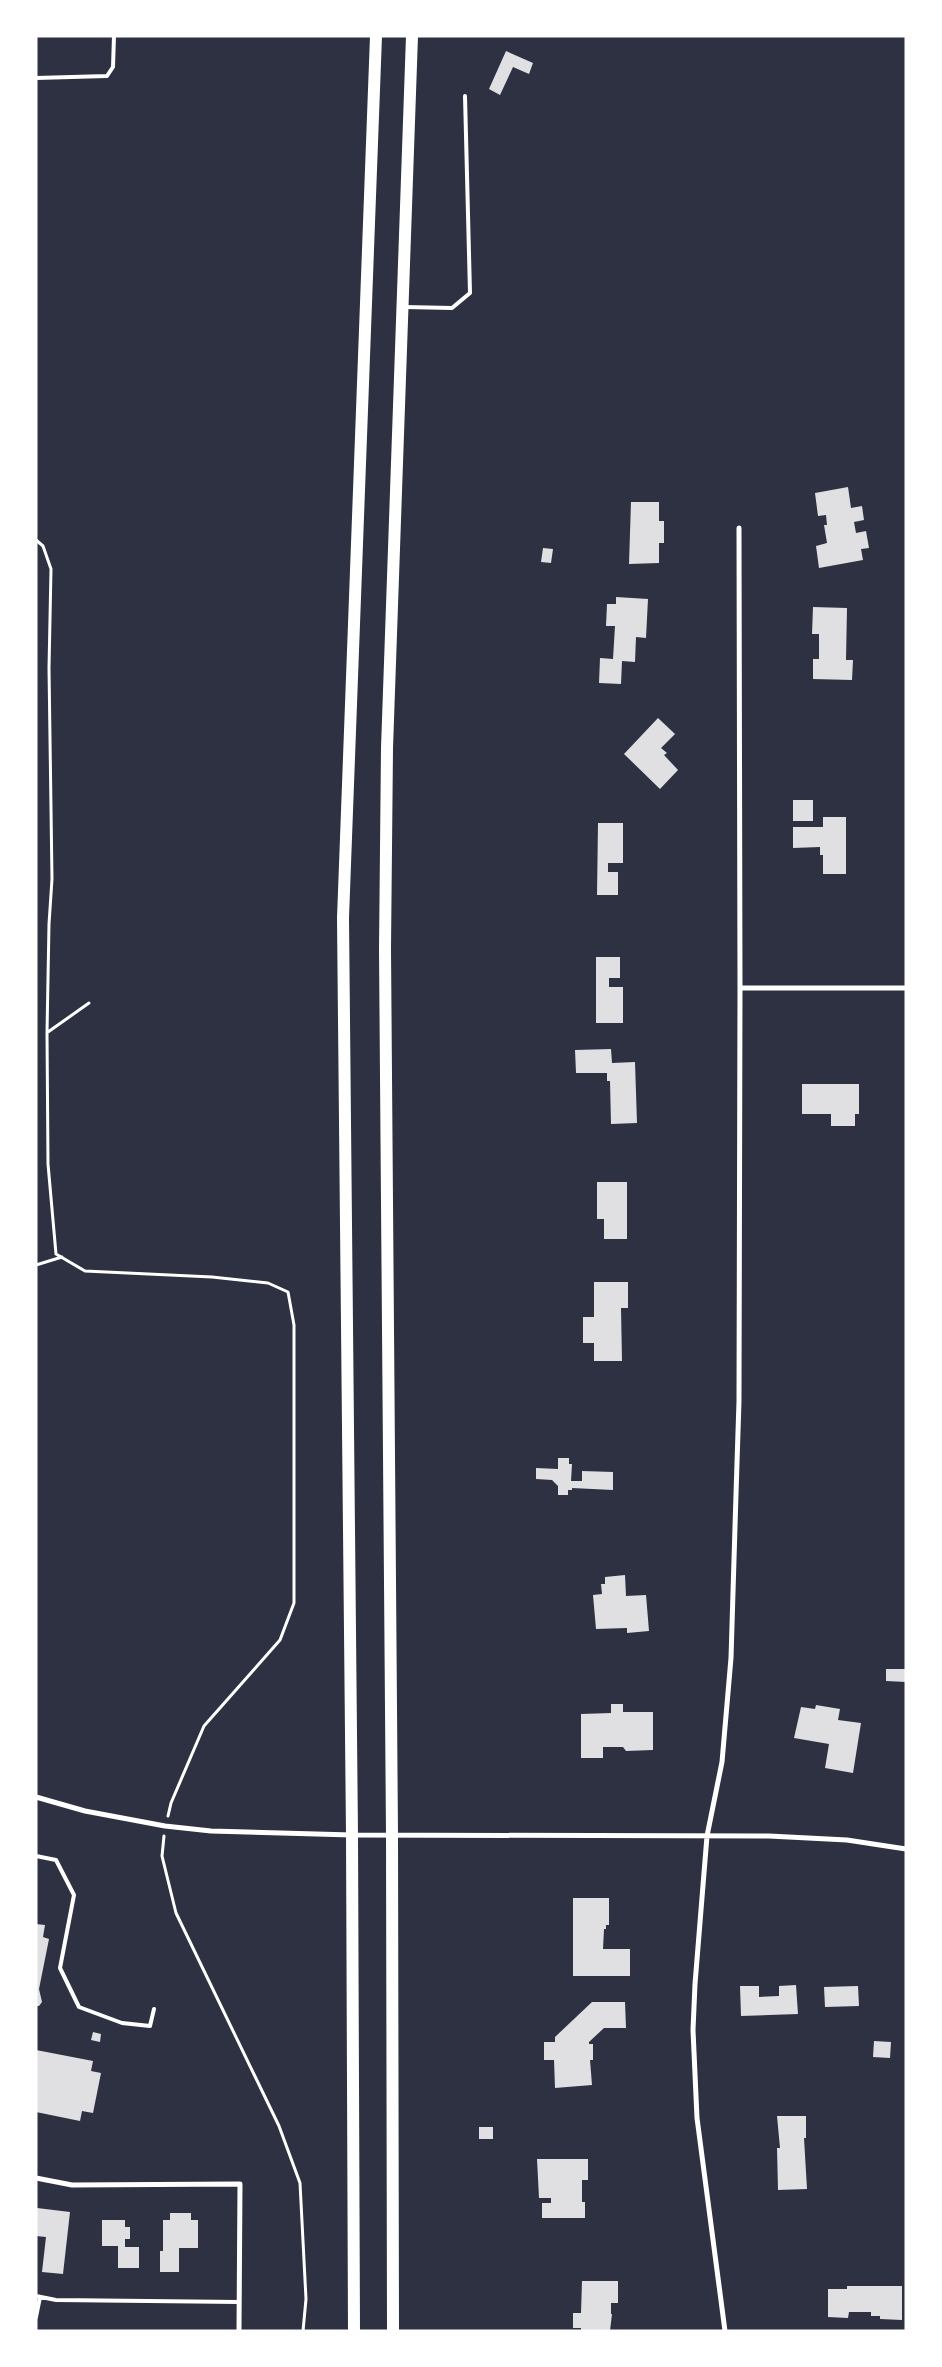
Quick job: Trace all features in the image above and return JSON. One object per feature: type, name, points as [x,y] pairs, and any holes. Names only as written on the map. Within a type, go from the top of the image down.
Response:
[{"type":"main road","points":[[393,2331],[392,1835],[385,949],[387,748],[412,36]]},
{"type":"main road","points":[[354,2331],[352,1835],[343,918],[374,40]]},
{"type":"street","points":[[724,2331],[697,2118],[693,2030],[707,1836],[722,1762],[731,1658],[739,1401],[739,528]]},
{"type":"street","points":[[740,988],[906,988]]},
{"type":"street","points":[[36,1797],[85,1810],[166,1826],[211,1831],[352,1835],[707,1836],[847,1840],[906,1849]]},
{"type":"street","points":[[36,2178],[72,2185],[240,2184],[239,2331]]},
{"type":"lane","points":[[36,78],[107,76],[113,67],[114,36]]},
{"type":"lane","points":[[403,307],[452,308],[470,294],[465,96]]},
{"type":"lane","points":[[36,1856],[56,1860],[74,1895],[60,1968],[79,2007],[122,2022],[150,2026],[154,2009]]},
{"type":"lane","points":[[36,2317],[38,2297],[56,2300],[239,2302]]},
{"type":"path","points":[[36,540],[43,546],[51,570],[49,668],[52,879],[47,1033],[48,1164],[56,1254],[84,1271],[212,1277],[268,1283],[288,1292],[294,1325],[294,1603],[280,1640],[204,1726],[171,1803],[162,1856],[176,1913],[279,2126],[300,2183],[306,2298],[303,2331]]},
{"type":"path","points":[[47,1033],[89,1003]]},
{"type":"path","points":[[36,1265],[62,1257]]},
{"type":"building","points":[[506,51],[533,63],[529,74],[513,67],[500,95],[489,89]]},
{"type":"building","points":[[848,487],[851,508],[862,506],[864,520],[854,522],[856,533],[866,531],[869,548],[861,549],[863,560],[819,568],[816,546],[827,543],[824,525],[827,525],[826,515],[818,516],[815,493]]},
{"type":"building","points":[[631,502],[659,502],[659,521],[664,521],[664,543],[659,543],[659,563],[629,564]]},
{"type":"building","points":[[543,548],[553,549],[551,563],[541,562]]},
{"type":"building","points":[[616,597],[648,599],[646,638],[636,637],[635,662],[622,661],[621,684],[599,683],[600,658],[613,659],[615,626],[606,626],[607,604],[616,604]]},
{"type":"building","points":[[813,607],[847,608],[846,660],[853,660],[852,680],[813,679],[813,659],[819,659],[819,634],[812,634]]},
{"type":"building","points":[[658,718],[675,734],[661,748],[667,753],[664,755],[678,770],[660,789],[624,754]]},
{"type":"building","points":[[793,800],[813,800],[813,821],[793,821]]},
{"type":"building","points":[[823,817],[846,817],[846,874],[823,874],[823,855],[820,855],[820,847],[793,848],[793,827],[823,827]]},
{"type":"building","points":[[598,823],[623,823],[623,863],[608,863],[608,872],[618,872],[618,895],[597,895]]},
{"type":"building","points":[[596,957],[620,957],[620,978],[609,978],[609,987],[623,987],[623,1023],[596,1023]]},
{"type":"building","points":[[611,1049],[612,1063],[635,1062],[637,1123],[611,1124],[610,1081],[607,1081],[607,1073],[576,1073],[575,1050]]},
{"type":"building","points":[[802,1084],[859,1084],[859,1114],[855,1114],[855,1126],[831,1126],[831,1114],[802,1114]]},
{"type":"building","points":[[597,1182],[627,1182],[627,1239],[604,1239],[604,1219],[597,1219]]},
{"type":"building","points":[[594,1282],[628,1282],[628,1308],[621,1308],[622,1361],[594,1361],[594,1343],[583,1343],[583,1317],[594,1317]]},
{"type":"building","points":[[558,1458],[569,1458],[569,1464],[572,1464],[571,1481],[582,1481],[582,1471],[613,1472],[613,1490],[572,1488],[572,1490],[568,1490],[568,1495],[558,1495],[558,1486],[552,1480],[536,1479],[536,1468],[558,1469]]},
{"type":"building","points":[[625,1575],[626,1596],[646,1595],[649,1631],[627,1633],[627,1628],[596,1629],[593,1595],[602,1594],[601,1584],[605,1584],[605,1577]]},
{"type":"building","points":[[886,1669],[906,1669],[906,1682],[886,1681]]},
{"type":"building","points":[[611,1704],[623,1704],[623,1712],[653,1712],[653,1750],[626,1751],[623,1747],[603,1747],[603,1758],[581,1758],[581,1714],[611,1713]]},
{"type":"building","points":[[816,1705],[840,1709],[838,1720],[861,1723],[853,1773],[825,1768],[829,1744],[794,1738],[801,1707],[815,1709]]},
{"type":"building","points":[[573,1898],[609,1898],[609,1925],[606,1925],[606,1929],[604,1929],[603,1949],[630,1949],[630,1976],[573,1976]]},
{"type":"building","points":[[36,1924],[45,1925],[43,1937],[49,1939],[39,1989],[42,2002],[39,2006],[36,2006]]},
{"type":"building","points":[[796,1985],[798,2014],[741,2016],[740,1986],[759,1986],[759,1997],[779,1996],[779,1986]]},
{"type":"building","points":[[858,1986],[859,2006],[825,2007],[824,1987]]},
{"type":"building","points":[[592,2002],[625,2002],[626,2028],[604,2028],[589,2042],[589,2044],[593,2044],[593,2060],[590,2060],[592,2085],[555,2088],[554,2060],[544,2060],[544,2042],[555,2042],[555,2037]]},
{"type":"building","points":[[93,2032],[101,2034],[100,2042],[91,2040]]},
{"type":"building","points":[[874,2041],[891,2042],[890,2058],[873,2057]]},
{"type":"building","points":[[36,2050],[93,2061],[91,2071],[101,2073],[93,2113],[82,2111],[80,2121],[36,2112]]},
{"type":"building","points":[[777,2116],[806,2116],[806,2138],[804,2138],[807,2189],[778,2190],[777,2148],[780,2148]]},
{"type":"building","points":[[479,2127],[493,2127],[493,2139],[479,2139]]},
{"type":"building","points":[[537,2159],[588,2159],[588,2180],[582,2180],[582,2202],[585,2202],[585,2218],[542,2218],[542,2203],[551,2203],[551,2198],[539,2198]]},
{"type":"building","points":[[37,2208],[70,2212],[63,2274],[42,2272],[46,2237],[36,2236]]},
{"type":"building","points":[[170,2213],[191,2213],[191,2220],[198,2220],[198,2248],[179,2248],[179,2272],[160,2272],[160,2251],[163,2251],[163,2220],[170,2220]]},
{"type":"building","points":[[102,2220],[125,2220],[125,2227],[130,2227],[130,2239],[125,2239],[125,2247],[139,2247],[139,2268],[118,2268],[118,2246],[102,2246]]},
{"type":"building","points":[[582,2281],[618,2281],[618,2303],[611,2303],[610,2331],[581,2331],[581,2328],[573,2328],[573,2313],[581,2313]]},
{"type":"building","points":[[847,2286],[902,2286],[902,2320],[880,2319],[880,2316],[871,2316],[871,2312],[849,2312],[848,2318],[828,2317],[828,2289],[847,2289]]}]
